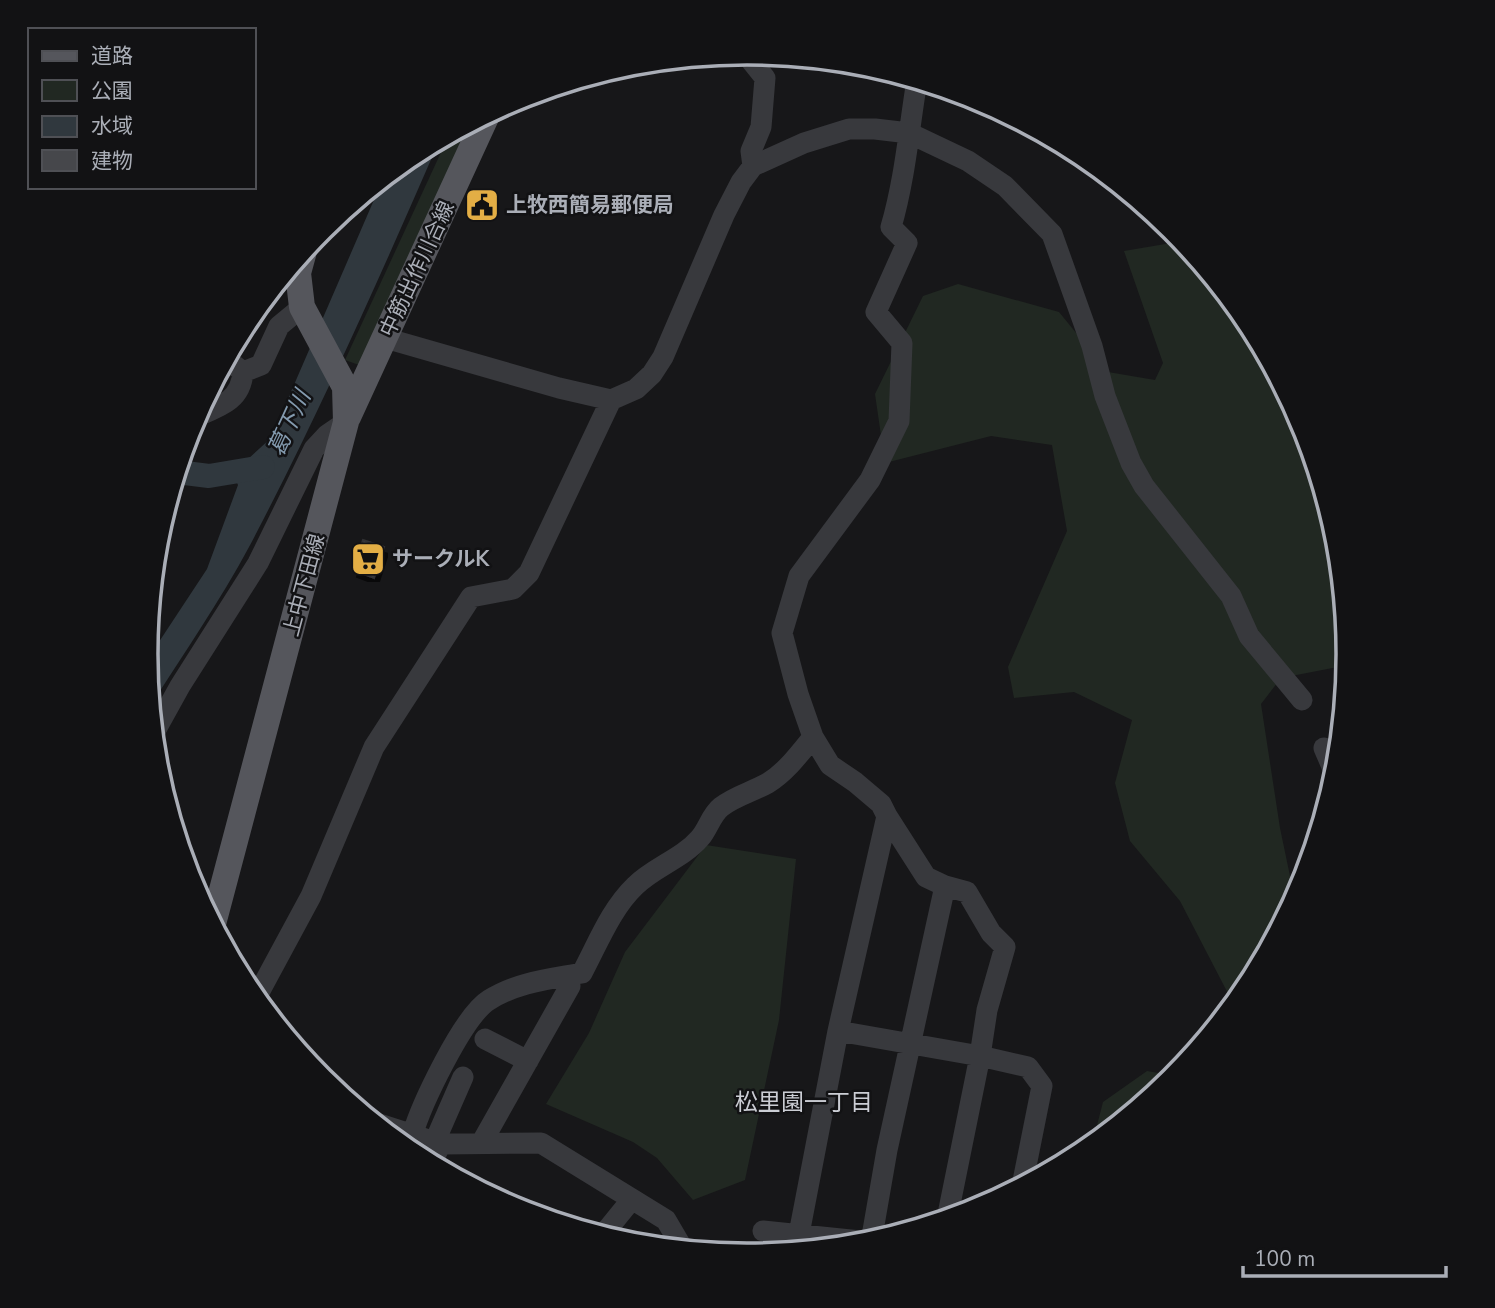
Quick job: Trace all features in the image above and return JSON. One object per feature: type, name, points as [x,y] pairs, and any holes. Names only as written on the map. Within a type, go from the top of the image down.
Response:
[{"type":"main road","name":"中筋出作川合線","points":[[346,422],[480,130]]},
{"type":"main road","name":"上中下田線","points":[[217,910],[346,422],[346,399],[342,380],[307,317],[298,272]]},
{"type":"street","points":[[753,166],[751,152],[761,127],[765,78],[755,65]]},
{"type":"street","points":[[916,90],[900,196],[891,227],[907,243],[876,312],[902,343],[899,421],[870,480],[799,576],[782,633],[813,737],[831,765],[881,804],[926,877],[945,886],[967,891],[991,933],[1005,947],[987,1010],[951,1206]]},
{"type":"street","points":[[385,338],[559,388],[611,400],[636,389],[652,374],[663,357],[724,215],[741,182],[753,166],[804,143],[849,129],[909,133],[968,161],[1006,186],[1052,234],[1093,346],[1105,396],[1131,463],[1144,486],[1231,596],[1249,636],[1302,700]]},
{"type":"street","points":[[211,410],[230,402],[243,381],[234,367],[261,365],[279,327],[307,317]]},
{"type":"street","points":[[262,987],[311,896],[374,747],[471,597],[513,589],[529,573],[611,400]]},
{"type":"street","points":[[162,719],[258,563],[314,449],[327,435],[346,422]]},
{"type":"street","points":[[412,1136],[418,1116],[459,1036],[486,1001],[517,985],[582,973],[610,918],[634,887],[700,838],[717,810],[736,796],[768,783],[781,773],[813,737]]},
{"type":"street","points":[[1324,748],[1327,756]]},
{"type":"street","points":[[795,1241],[838,1031],[887,816]]},
{"type":"street","points":[[873,1229],[887,1150],[945,886]]},
{"type":"street","points":[[482,1142],[569,986]]},
{"type":"street","points":[[838,1031],[980,1055],[1028,1067],[1042,1086],[1025,1173]]},
{"type":"street","points":[[485,1039],[528,1061]]},
{"type":"street","points":[[434,1153],[463,1077]]},
{"type":"street","points":[[407,1134],[438,1142],[541,1143],[666,1220],[677,1239]]},
{"type":"street","points":[[610,1226],[632,1199]]},
{"type":"street","points":[[763,1231],[791,1241]]},
{"type":"green space","points":[[474,133],[359,365],[345,360],[442,151]]},
{"type":"green space","points":[[1170,243],[1215,295],[1258,359],[1292,429],[1305,465],[1317,501],[1332,577],[1336,667],[1281,678],[1261,704],[1291,881],[1258,949],[1228,994],[1180,901],[1130,841],[1115,783],[1132,720],[1074,692],[1014,698],[1008,667],[1067,531],[1052,445],[991,436],[885,463],[875,394],[923,296],[958,284],[1059,312],[1108,372],[1155,380],[1163,363],[1124,251]]},
{"type":"green space","points":[[706,845],[796,859],[779,1020],[745,1180],[693,1200],[657,1158],[633,1142],[546,1104],[589,1033],[625,952]]},
{"type":"green space","points":[[1147,1071],[1161,1073],[1096,1128],[1103,1102]]},
{"type":"water","name":"葛下川","points":[[432,157],[348,345],[275,497],[226,587],[160,691],[159,642],[207,569],[238,485],[230,466],[247,460],[271,438],[375,199]]},
{"type":"building","name":"サークルK","points":[[363,540],[384,547],[374,578],[353,570]]},
{"type":"waterway","points":[[187,473],[209,476],[263,467]]},
{"type":"place","name":"上牧西簡易郵便局","points":[[482,205]]},
{"type":"place","name":"サークルK","points":[[368,559]]},
{"type":"district","name":"松里園一丁目","points":[[804,1102]]}]
